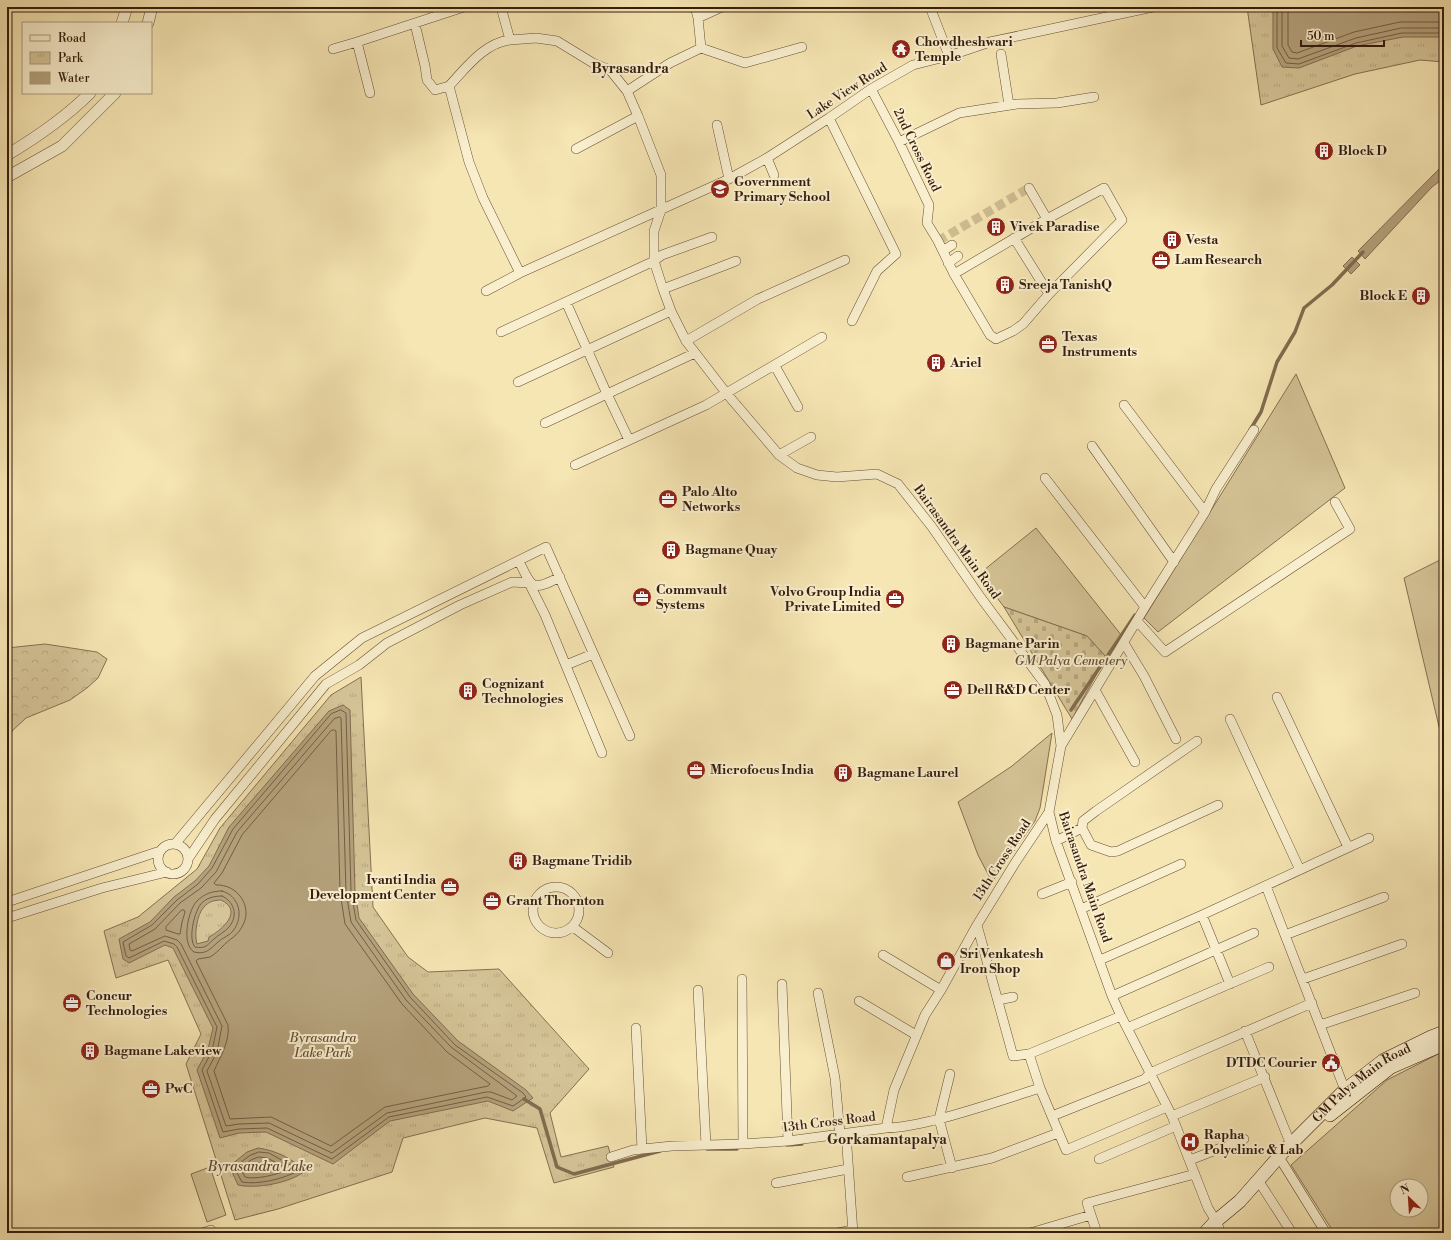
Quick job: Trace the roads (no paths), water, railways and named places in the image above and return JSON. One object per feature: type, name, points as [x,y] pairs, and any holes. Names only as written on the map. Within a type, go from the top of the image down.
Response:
[{"type":"main road","name":"GM Palya Main Road","points":[[1205,1233],[1218,1227],[1258,1180],[1345,1090],[1384,1060],[1444,1032]]},
{"type":"main road","points":[[1285,1151],[1291,1149],[1324,1120],[1391,1067],[1444,1044]]},
{"type":"street","points":[[122,22],[127,7]]},
{"type":"street","points":[[148,22],[152,7]]},
{"type":"street","points":[[333,49],[415,24],[464,7]]},
{"type":"street","points":[[501,7],[510,40]]},
{"type":"street","points":[[695,7],[702,48]]},
{"type":"street","points":[[698,18],[722,7]]},
{"type":"street","points":[[930,7],[949,56]]},
{"type":"street","name":"Lake View Road","points":[[486,292],[520,274],[729,179],[767,158],[871,89],[913,65],[949,56],[990,42],[1153,7]]},
{"type":"street","points":[[415,24],[427,80],[435,90],[449,86],[469,162],[483,198],[520,274]]},
{"type":"street","name":"Bairasandra Main Road","points":[[449,86],[481,53],[500,41],[510,40],[536,38],[557,41],[594,63],[610,70],[627,91],[661,175],[661,210],[654,231],[654,261],[671,311],[686,341],[727,394],[779,455],[797,468],[817,475],[837,476],[877,474],[898,484],[932,527],[981,598],[1045,684],[1057,715],[1061,746],[1049,812],[1056,841],[1112,996],[1172,1116],[1196,1174],[1208,1208],[1218,1227]]},
{"type":"street","points":[[357,42],[370,93]]},
{"type":"street","points":[[627,91],[670,63],[702,48],[745,63],[802,47]]},
{"type":"street","points":[[1001,54],[1009,105]]},
{"type":"street","name":"2nd Cross Road","points":[[871,89],[899,142],[929,205],[927,223],[948,263],[990,335],[996,339],[1013,331],[1023,324],[1049,294]]},
{"type":"street","points":[[7,155],[53,126],[76,108],[89,94]]},
{"type":"street","points":[[7,177],[62,146],[114,94]]},
{"type":"street","points":[[899,142],[959,113],[1009,105],[1057,103],[1094,97]]},
{"type":"street","points":[[576,149],[638,116]]},
{"type":"street","points":[[829,118],[896,254],[877,271],[852,321]]},
{"type":"street","points":[[717,125],[729,179]]},
{"type":"street","points":[[767,158],[774,175]]},
{"type":"street","points":[[1029,188],[1046,219]]},
{"type":"street","points":[[948,263],[1014,238],[1104,188],[1122,220],[1049,294],[1014,238]]},
{"type":"street","points":[[501,332],[654,261],[662,255],[712,237]]},
{"type":"street","points":[[948,263],[955,251],[948,263]]},
{"type":"street","points":[[686,341],[758,299],[845,260]]},
{"type":"street","points":[[663,289],[736,261]]},
{"type":"street","points":[[566,302],[629,440]]},
{"type":"street","points":[[518,382],[671,311]]},
{"type":"street","points":[[575,465],[706,405],[775,366],[822,337]]},
{"type":"street","points":[[545,423],[695,353]]},
{"type":"street","points":[[775,366],[798,407]]},
{"type":"street","points":[[1124,405],[1205,512]]},
{"type":"street","points":[[1061,746],[1145,607],[1205,512],[1216,489],[1254,430]]},
{"type":"street","points":[[779,455],[812,437]]},
{"type":"street","points":[[1092,446],[1174,562]]},
{"type":"street","points":[[1045,478],[1145,607]]},
{"type":"street","points":[[1137,621],[1165,652],[1350,529],[1335,502]]},
{"type":"street","points":[[175,844],[315,676],[362,638],[546,547],[630,736]]},
{"type":"street","points":[[519,561],[545,615],[602,753]]},
{"type":"street","points":[[7,918],[102,888],[167,872],[177,873],[181,871],[215,819],[326,684],[359,665],[387,643],[460,605],[512,582],[529,583],[536,587],[544,585],[560,577]]},
{"type":"street","points":[[1124,643],[1144,676],[1176,739]]},
{"type":"street","points":[[566,665],[593,654]]},
{"type":"street","points":[[1095,690],[1135,762]]},
{"type":"street","points":[[1277,697],[1348,847]]},
{"type":"street","points":[[1230,719],[1300,870]]},
{"type":"street","points":[[1197,741],[1096,811],[1083,822],[1082,828],[1092,845],[1111,852],[1118,851],[1218,805]]},
{"type":"street","name":"13th Cross Road","points":[[611,1157],[633,1150],[642,1149],[672,1146],[788,1141],[886,1128],[894,1090],[925,1015],[941,990],[977,925],[1015,863],[1049,812]]},
{"type":"street","points":[[1056,841],[1082,828]]},
{"type":"street","points":[[1100,960],[1369,838]]},
{"type":"street","points":[[7,902],[160,851],[166,845],[179,845],[185,851],[188,859]]},
{"type":"street","points":[[160,851],[158,861],[160,866],[167,872]]},
{"type":"street","points":[[1080,909],[1181,864]]},
{"type":"street","points":[[1042,894],[1072,882]]},
{"type":"street","points":[[1266,886],[1345,1090]]},
{"type":"street","points":[[552,887],[558,887],[569,891],[577,900],[579,906],[578,918],[572,927],[559,934],[547,932],[537,925],[532,914],[532,907],[537,896],[546,889],[552,887]]},
{"type":"street","points":[[1285,935],[1384,897]]},
{"type":"street","points":[[1202,915],[1230,984]]},
{"type":"street","points":[[977,925],[1013,1056],[1029,1054],[1121,1016]]},
{"type":"street","points":[[572,927],[608,953]]},
{"type":"street","points":[[1112,996],[1254,933]]},
{"type":"street","points":[[1303,979],[1402,944]]},
{"type":"street","points":[[883,955],[941,990]]},
{"type":"street","points":[[1127,1028],[1269,967]]},
{"type":"street","points":[[742,979],[744,1144]]},
{"type":"street","points":[[782,984],[788,1141]]},
{"type":"street","points":[[698,990],[706,1145]]},
{"type":"street","points":[[818,993],[835,1078],[848,1169],[852,1231],[838,1233]]},
{"type":"street","points":[[1320,1025],[1415,993]]},
{"type":"street","points":[[998,1000],[1013,997]]},
{"type":"street","points":[[859,1001],[916,1035]]},
{"type":"street","points":[[1052,1116],[1145,1079],[1150,1073],[1312,1003]]},
{"type":"street","points":[[636,1028],[642,1149]]},
{"type":"street","points":[[1245,1031],[1264,1077],[1285,1151],[1326,1233]]},
{"type":"street","points":[[1029,1054],[1040,1088],[1066,1150],[1167,1107]]},
{"type":"street","points":[[950,1074],[939,1119],[952,1168]]},
{"type":"street","points":[[1172,1116],[1264,1077]]},
{"type":"street","points":[[886,1128],[900,1128],[939,1119],[1040,1088]]},
{"type":"street","points":[[1099,1159],[1176,1126]]},
{"type":"street","points":[[907,1177],[992,1158],[1058,1132]]},
{"type":"street","points":[[1190,1160],[1244,1139]]},
{"type":"street","points":[[776,1183],[848,1169]]},
{"type":"street","points":[[1096,1233],[1087,1203],[1196,1174]]},
{"type":"street","points":[[1258,1180],[1292,1233]]},
{"type":"street","points":[[1030,1233],[1055,1229],[1091,1215]]},
{"type":"water","points":[[1273,7],[1444,7],[1444,37],[1403,37],[1357,46],[1299,68],[1282,67],[1273,49]]},
{"type":"water","points":[[1444,164],[1444,178],[1432,187],[1365,259],[1358,251]]},
{"type":"water","points":[[1352,257],[1360,265],[1351,274],[1343,266]]},
{"type":"water","name":"Byrasandra Lake","points":[[343,705],[350,710],[355,891],[359,918],[413,994],[458,1041],[526,1090],[533,1098],[513,1111],[488,1101],[390,1121],[333,1164],[266,1132],[239,1133],[220,1138],[197,1070],[208,1049],[213,1028],[173,948],[165,945],[129,963],[123,959],[119,939],[150,922],[174,897],[195,881],[209,866],[229,827],[329,711]],"holes":[[[218,900],[228,904],[231,909],[231,915],[225,925],[209,937],[208,941],[197,944],[197,924],[204,907],[209,903]]]},
{"type":"water","name":"Byrasandra Lake","points":[[258,1148],[283,1156],[305,1171],[291,1179],[273,1184],[254,1186],[238,1185],[231,1165],[247,1152]]},
{"type":"waterway","points":[[1250,430],[1261,412],[1277,362],[1295,332],[1304,308],[1332,285],[1363,252]]},
{"type":"waterway","points":[[1071,710],[1135,615]]},
{"type":"waterway","points":[[524,1099],[540,1109],[557,1167],[574,1174],[660,1151]]},
{"type":"waterway","points":[[787,1145],[802,1144]]},
{"type":"waterway","points":[[707,1149],[737,1149]]},
{"type":"tunnel","points":[[938,241],[1029,188]]},
{"type":"place","name":"Chowdheshwari Temple","points":[[901,49]]},
{"type":"place","name":"Block D","points":[[1324,151]]},
{"type":"place","name":"Government Primary School","points":[[720,189]]},
{"type":"place","name":"Vivek Paradise","points":[[996,227]]},
{"type":"place","name":"Vesta","points":[[1172,240]]},
{"type":"place","name":"Lam Research","points":[[1161,260]]},
{"type":"place","name":"Sreeja TanishQ","points":[[1005,285]]},
{"type":"place","name":"Block E","points":[[1421,296]]},
{"type":"place","name":"Texas Instruments","points":[[1048,344]]},
{"type":"place","name":"Ariel","points":[[936,363]]},
{"type":"place","name":"Palo Alto Networks","points":[[668,499]]},
{"type":"place","name":"Bagmane Quay","points":[[671,550]]},
{"type":"place","name":"Commvault Systems","points":[[642,597]]},
{"type":"place","name":"Volvo Group India Private Limited","points":[[895,599]]},
{"type":"place","name":"Bagmane Parin","points":[[951,644]]},
{"type":"place","name":"Dell R&D Center","points":[[953,690]]},
{"type":"place","name":"Cognizant Technologies","points":[[468,691]]},
{"type":"place","name":"Microfocus India","points":[[696,770]]},
{"type":"place","name":"Bagmane Laurel","points":[[843,773]]},
{"type":"place","name":"Bagmane Tridib","points":[[518,861]]},
{"type":"place","name":"Ivanti India Development Center","points":[[450,887]]},
{"type":"place","name":"Grant Thornton","points":[[492,901]]},
{"type":"place","name":"Sri Venkatesh Iron Shop","points":[[946,961]]},
{"type":"place","name":"Concur Technologies","points":[[72,1003]]},
{"type":"place","name":"Bagmane Lakeview","points":[[90,1051]]},
{"type":"place","name":"DTDC Courier","points":[[1331,1063]]},
{"type":"place","name":"PwC","points":[[151,1089]]},
{"type":"place","name":"Rapha Polyclinic & Lab","points":[[1190,1142]]},
{"type":"district","name":"Byrasandra","points":[[630,69]]},
{"type":"district","name":"Gorkamantapalya","points":[[887,1140]]},
{"type":"park label","name":"GM Palya Cemetery","points":[[1071,661]]},
{"type":"park label","name":"Byrasandra Lake Park","points":[[323,1046]]}]
